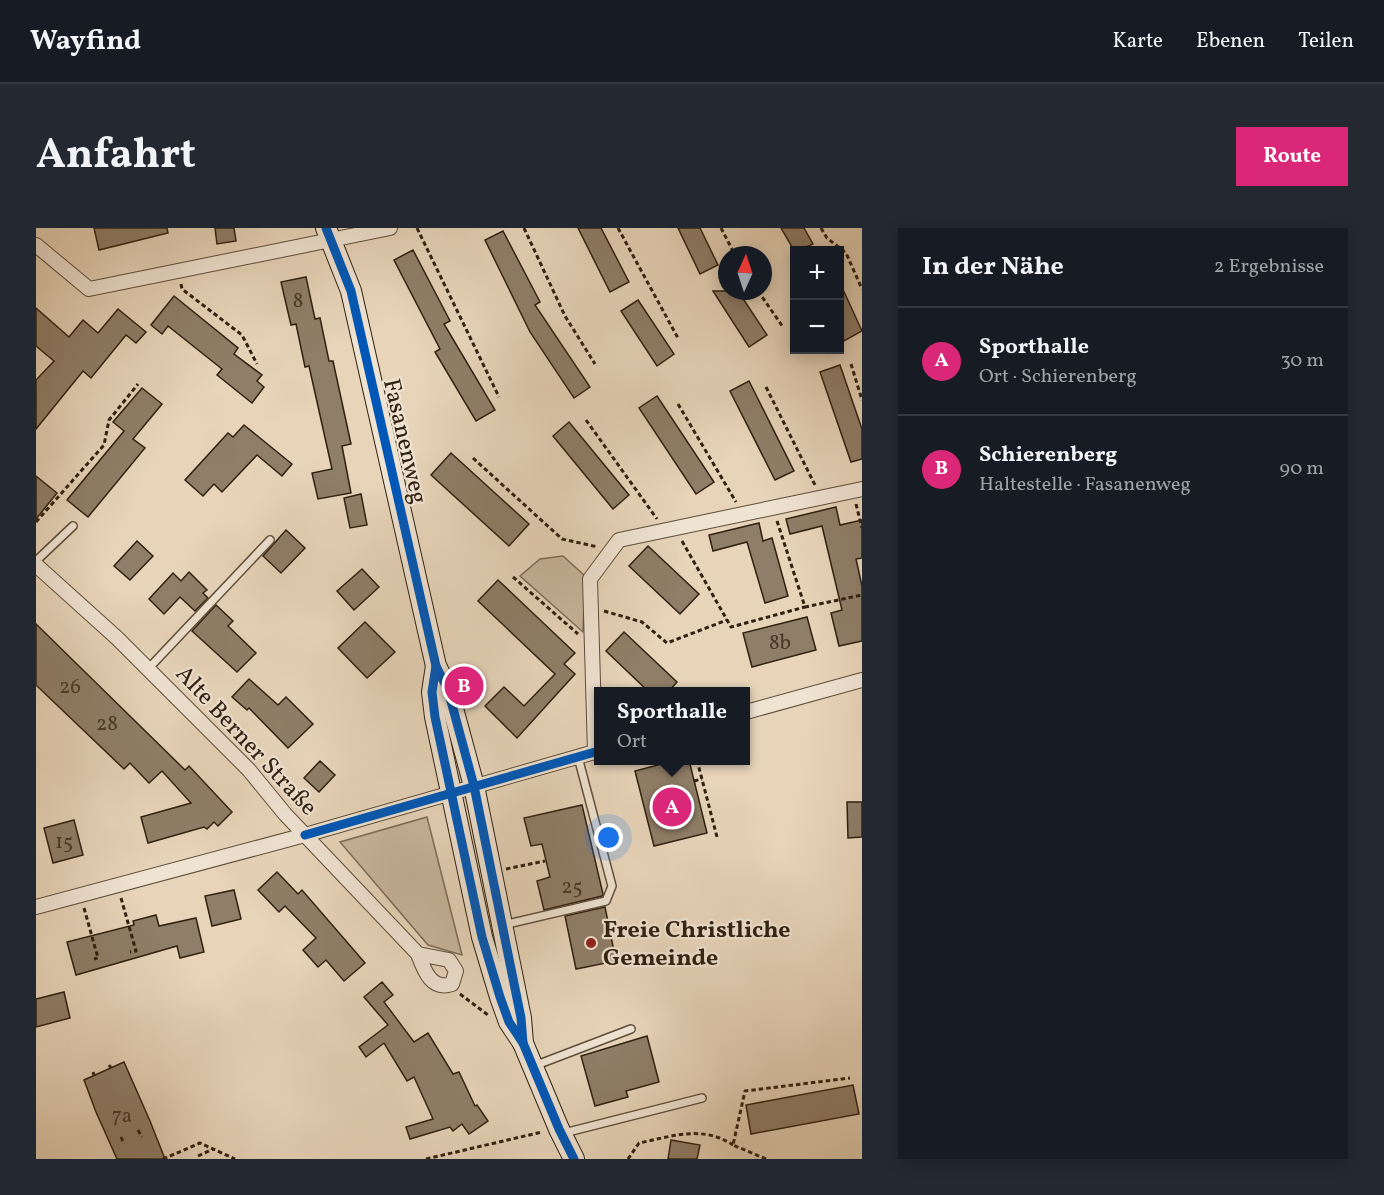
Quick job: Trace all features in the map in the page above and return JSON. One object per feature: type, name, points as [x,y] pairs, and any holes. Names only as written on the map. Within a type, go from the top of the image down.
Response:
[{"type":"main road","name":"Fasanenweg","points":[[329,234],[351,291],[436,666],[448,690],[474,786],[521,1018],[523,1043]]},
{"type":"main road","name":"Fasanenweg","points":[[436,666],[432,692],[435,717],[488,959],[509,1022],[523,1043]]},
{"type":"main road","points":[[523,1043],[574,1159]]},
{"type":"street","points":[[36,245],[89,289],[329,234],[390,228]]},
{"type":"street","points":[[594,707],[590,646],[590,579],[619,540],[857,490]]},
{"type":"street","name":"Alte Berner Straße","points":[[36,563],[148,669],[249,770],[305,835],[418,954]]},
{"type":"street","points":[[750,710],[862,680]]},
{"type":"street","points":[[36,907],[305,835],[594,753]]},
{"type":"lane","points":[[36,563],[73,526]]},
{"type":"lane","points":[[148,669],[270,540]]},
{"type":"lane","points":[[502,926],[606,901],[612,886],[578,757]]},
{"type":"lane","points":[[532,1067],[631,1029]]},
{"type":"lane","points":[[560,1131],[702,1098]]},
{"type":"path","points":[[417,228],[499,397]]},
{"type":"path","points":[[524,228],[565,316],[595,364]]},
{"type":"path","points":[[618,228],[679,340]]},
{"type":"path","points":[[721,228],[730,246]]},
{"type":"path","points":[[821,228],[827,238],[846,253],[862,289]]},
{"type":"path","points":[[177,270],[182,289],[242,335],[257,364]]},
{"type":"path","points":[[764,300],[783,327]]},
{"type":"path","points":[[851,364],[862,400]]},
{"type":"path","points":[[36,522],[104,445],[110,420],[138,384]]},
{"type":"path","points":[[766,387],[821,498]]},
{"type":"path","points":[[678,404],[743,514]]},
{"type":"path","points":[[585,420],[670,529],[731,627],[805,607],[862,595]]},
{"type":"path","points":[[473,458],[562,539],[611,550]]},
{"type":"path","points":[[857,490],[862,528]]},
{"type":"path","points":[[772,508],[805,607]]},
{"type":"path","points":[[513,577],[590,646]]},
{"type":"path","points":[[590,607],[642,622],[667,643],[727,620]]},
{"type":"path","points":[[698,765],[717,837]]},
{"type":"path","points":[[694,781],[702,779]]},
{"type":"path","points":[[492,872],[545,861]]},
{"type":"path","points":[[118,885],[136,951],[130,952]]},
{"type":"path","points":[[81,895],[98,958],[94,959]]},
{"type":"path","points":[[126,937],[131,935]]},
{"type":"path","points":[[734,1145],[745,1091],[850,1078]]},
{"type":"path","points":[[138,1130],[142,1137]]},
{"type":"path","points":[[426,1159],[560,1131]]},
{"type":"path","points":[[628,1159],[639,1143],[701,1132],[719,1136],[766,1159]]},
{"type":"path","points":[[121,1137],[124,1144]]},
{"type":"path","points":[[163,1159],[200,1143],[234,1159]]},
{"type":"path","points":[[198,1156],[213,1149]]},
{"type":"shaded area","points":[[563,556],[585,576],[583,632],[520,576],[540,559]]},
{"type":"shaded area","points":[[427,817],[462,955],[428,945],[340,842]]},
{"type":"building","points":[[94,228],[167,228],[168,233],[99,250]]},
{"type":"building","points":[[215,228],[234,228],[236,241],[217,244]]},
{"type":"building","points":[[578,228],[601,228],[629,282],[610,292]]},
{"type":"building","points":[[678,228],[700,228],[718,265],[700,274]]},
{"type":"building","points":[[781,228],[804,228],[813,244],[792,246]]},
{"type":"building","points":[[503,231],[540,302],[535,305],[590,387],[574,398],[530,332],[485,240]]},
{"type":"building","points":[[413,250],[450,321],[444,324],[495,410],[476,421],[435,352],[440,349],[394,260]]},
{"type":"building","points":[[306,277],[315,319],[320,318],[329,361],[333,361],[351,444],[342,446],[351,493],[318,499],[312,473],[332,469],[309,366],[305,367],[296,324],[291,325],[281,282]]},
{"type":"building","points":[[844,292],[862,331],[844,341]]},
{"type":"building","points":[[174,296],[238,348],[234,354],[262,375],[257,381],[264,387],[252,403],[217,375],[222,369],[168,326],[162,334],[151,325]]},
{"type":"building","points":[[638,300],[674,354],[657,366],[621,311]]},
{"type":"building","points":[[719,300],[744,300],[767,335],[749,347]]},
{"type":"building","points":[[36,308],[69,337],[83,320],[98,333],[118,309],[146,332],[136,343],[126,335],[91,378],[83,371],[36,429],[36,380],[54,361],[36,346]]},
{"type":"building","points":[[840,365],[862,429],[862,459],[851,462],[820,372]]},
{"type":"building","points":[[749,381],[794,471],[775,480],[730,391]]},
{"type":"building","points":[[142,388],[162,404],[133,439],[145,448],[88,517],[67,500],[124,431],[113,422]]},
{"type":"building","points":[[657,396],[714,482],[696,494],[639,408]]},
{"type":"building","points":[[569,422],[629,495],[613,509],[553,436]]},
{"type":"building","points":[[244,425],[292,464],[282,476],[257,455],[222,492],[214,484],[203,496],[185,480],[228,433],[233,437]]},
{"type":"building","points":[[451,453],[529,524],[509,546],[431,475]]},
{"type":"building","points":[[36,476],[57,493],[36,519]]},
{"type":"building","points":[[361,494],[367,525],[350,528],[344,498]]},
{"type":"building","points":[[836,507],[840,525],[862,520],[862,558],[856,559],[862,586],[862,641],[839,646],[831,613],[842,610],[822,526],[790,534],[786,519]]},
{"type":"building","points":[[759,523],[763,541],[772,538],[788,596],[765,603],[747,542],[713,551],[709,535]]},
{"type":"building","points":[[286,530],[305,548],[281,573],[263,556]]},
{"type":"building","points":[[137,541],[153,556],[130,580],[114,566]]},
{"type":"building","points":[[648,546],[699,594],[680,614],[629,566]]},
{"type":"building","points":[[362,569],[379,587],[354,610],[337,591]]},
{"type":"building","points":[[189,572],[207,590],[203,593],[208,598],[195,611],[180,597],[164,614],[149,599],[173,573],[181,581]]},
{"type":"building","points":[[498,580],[575,653],[564,664],[575,674],[517,738],[485,706],[504,687],[524,706],[555,674],[478,601]]},
{"type":"building","points":[[216,605],[233,621],[228,626],[256,653],[237,672],[192,631]]},
{"type":"building","points":[[807,617],[816,650],[752,667],[743,633]]},
{"type":"building","points":[[365,622],[395,652],[367,678],[338,648]]},
{"type":"building","points":[[36,624],[185,770],[189,766],[232,812],[218,826],[214,822],[207,829],[204,827],[148,843],[141,817],[191,803],[162,771],[149,783],[130,763],[124,769],[36,685]]},
{"type":"building","points":[[624,632],[677,682],[672,687],[644,687],[606,651]]},
{"type":"building","points":[[249,679],[278,705],[286,697],[313,724],[288,748],[249,708],[247,710],[232,697]]},
{"type":"building","points":[[320,761],[335,775],[319,792],[304,778]]},
{"type":"building","points":[[658,765],[690,765],[707,833],[654,846],[635,771]]},
{"type":"building","points":[[847,802],[862,802],[862,837],[848,838]]},
{"type":"building","points":[[582,805],[603,894],[544,910],[537,881],[550,877],[542,844],[531,846],[524,818]]},
{"type":"building","points":[[74,820],[83,855],[53,863],[44,828]]},
{"type":"building","points":[[277,872],[298,894],[302,890],[365,963],[344,981],[326,960],[318,967],[303,950],[316,938],[285,906],[279,912],[258,890]]},
{"type":"building","points":[[234,890],[241,919],[212,926],[205,896]]},
{"type":"building","name":"Freie Christliche Gemeinde","points":[[605,907],[616,961],[576,969],[565,916]]},
{"type":"building","points":[[156,915],[159,926],[196,918],[204,952],[180,958],[177,946],[76,975],[67,942],[134,925],[133,921]]},
{"type":"building","points":[[382,982],[393,995],[384,1002],[414,1042],[428,1033],[453,1074],[459,1072],[475,1106],[477,1105],[488,1121],[469,1134],[462,1124],[453,1131],[450,1127],[410,1139],[406,1127],[433,1119],[414,1077],[407,1081],[384,1043],[366,1057],[359,1047],[388,1025],[364,997]]},
{"type":"building","points":[[64,992],[70,1018],[36,1027],[36,999]]},
{"type":"building","points":[[647,1036],[659,1082],[626,1091],[628,1097],[595,1106],[581,1056]]},
{"type":"building","points":[[124,1062],[165,1159],[117,1159],[96,1112],[84,1080]]},
{"type":"building","points":[[853,1085],[859,1114],[751,1134],[746,1105]]},
{"type":"building","points":[[671,1140],[700,1145],[697,1159],[668,1159]]},
{"type":"cycle path","points":[[326,228],[351,291],[436,666],[448,690],[474,786],[521,1018],[523,1043]]},
{"type":"cycle path","points":[[436,666],[432,692],[435,717],[482,937],[509,1022],[523,1043],[574,1159]]},
{"type":"cycle path","points":[[305,835],[594,752]]},
{"type":"place","name":"Schierenberg","points":[[464,686]]},
{"type":"place","name":"Sporthalle","points":[[672,807]]},
{"type":"place","name":"Freie Christliche Gemeinde","points":[[591,943]]}]
